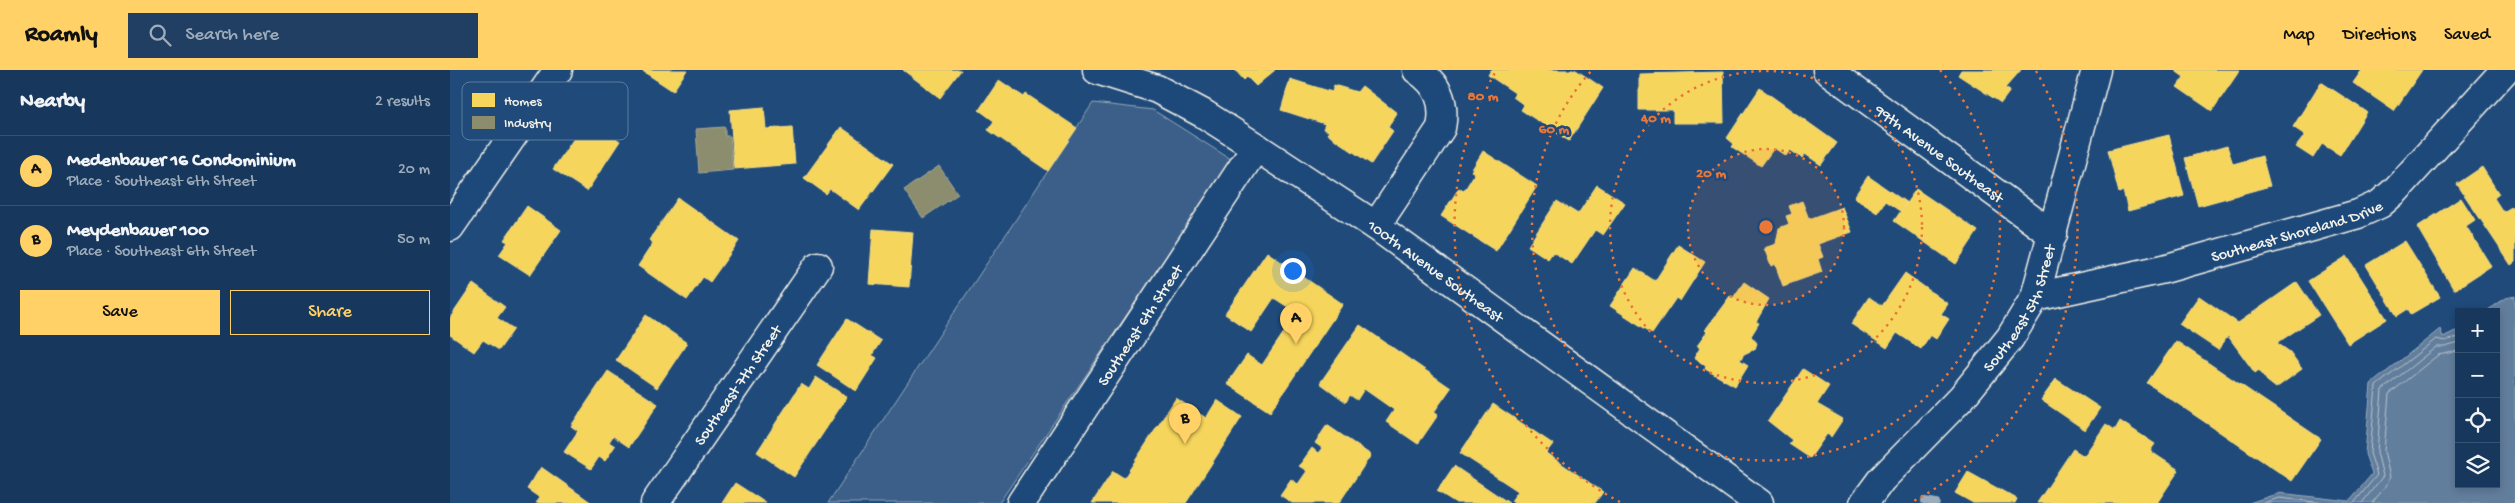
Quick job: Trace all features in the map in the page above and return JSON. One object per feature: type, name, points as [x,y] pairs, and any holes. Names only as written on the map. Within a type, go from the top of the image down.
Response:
[{"type":"street","name":"100th Avenue Southeast","points":[[1096,70],[1157,89],[1204,114],[1256,147],[1376,226],[1759,503]]},
{"type":"street","points":[[1376,226],[1441,128],[1444,113],[1442,98],[1435,85],[1417,70]]},
{"type":"street","name":"99th Avenue Southeast","points":[[1827,70],[2053,235]]},
{"type":"street","name":"Southeast 5th Street","points":[[1864,503],[1881,480],[1962,397],[2010,338],[2035,297],[2096,70]]},
{"type":"street","name":"Southeast Shoreland Drive","points":[[2035,297],[2173,266],[2358,214],[2380,204],[2396,190],[2505,70]]},
{"type":"street","points":[[549,82],[556,71]]},
{"type":"street","points":[[450,227],[509,140]]},
{"type":"street","name":"Southeast 6th Street","points":[[1021,503],[1256,147]]},
{"type":"street","name":"Southeast 7th Street","points":[[655,503],[818,266]]},
{"type":"shaded area","points":[[1093,103],[1153,110],[1232,160],[999,503],[828,503]]},
{"type":"water","points":[[2515,296],[2515,503],[2249,503],[2279,493],[2349,501],[2372,474],[2365,454],[2371,384],[2440,329],[2443,337],[2455,331],[2455,488],[2500,488],[2500,308],[2491,308],[2506,298]]},
{"type":"building: Homes","points":[[641,70],[687,70],[673,91]]},
{"type":"building: Homes","points":[[903,70],[961,70],[940,98]]},
{"type":"building: Homes","points":[[1235,70],[1275,70],[1256,86],[1247,77],[1244,80]]},
{"type":"building: Homes","points":[[1491,70],[1576,70],[1603,88],[1569,141],[1521,110],[1524,105],[1513,97],[1515,93],[1488,75]]},
{"type":"building: Homes","points":[[1961,70],[2021,70],[2005,88],[2010,91],[2001,103],[1958,75]]},
{"type":"building: Homes","points":[[2174,70],[2240,70],[2212,111],[2177,87],[2184,77]]},
{"type":"building: Homes","points":[[2362,70],[2422,70],[2394,111],[2353,83]]},
{"type":"building: Homes","points":[[1723,72],[1724,123],[1673,123],[1673,110],[1639,110],[1639,74]]},
{"type":"building: Homes","points":[[1290,79],[1332,92],[1334,85],[1357,92],[1362,86],[1397,113],[1388,127],[1393,131],[1371,164],[1327,134],[1329,131],[1323,129],[1325,124],[1281,110]]},
{"type":"building: Homes","points":[[999,80],[1024,97],[1026,94],[1077,128],[1048,171],[988,130],[994,121],[979,110]]},
{"type":"building: Homes","points":[[2321,82],[2367,112],[2340,155],[2322,144],[2313,158],[2296,147],[2305,135],[2293,127]]},
{"type":"building: Homes","points":[[1760,88],[1837,143],[1821,165],[1805,154],[1802,158],[1790,150],[1786,156],[1774,148],[1761,166],[1732,147],[1734,144],[1727,138]]},
{"type":"building: Homes","points":[[764,107],[766,129],[792,127],[795,164],[734,169],[730,110]]},
{"type":"building: Homes","points":[[841,127],[893,164],[859,210],[830,189],[826,194],[804,178]]},
{"type":"building: Homes","points":[[2169,135],[2184,196],[2128,211],[2123,191],[2119,193],[2108,150]]},
{"type":"building: Homes","points":[[573,140],[620,141],[587,191],[553,169]]},
{"type":"building: Homes","points":[[2227,146],[2233,164],[2262,156],[2270,186],[2198,206],[2185,158]]},
{"type":"building: Homes","points":[[1483,151],[1537,186],[1496,251],[1441,216],[1459,188],[1464,191],[1475,173],[1471,171]]},
{"type":"building: Homes","points":[[2482,167],[2499,194],[2494,198],[2503,212],[2515,205],[2515,262],[2511,265],[2457,184]]},
{"type":"building: Homes","points":[[1868,176],[1907,203],[1900,211],[1885,201],[1877,213],[1854,197]]},
{"type":"building: Homes","points":[[1597,185],[1625,203],[1603,235],[1595,230],[1572,264],[1553,252],[1548,259],[1528,246],[1557,201],[1578,214]]},
{"type":"building: Homes","points":[[1916,189],[1978,231],[1956,264],[1894,221]]},
{"type":"building: Homes","points":[[678,198],[739,241],[710,282],[703,277],[687,300],[638,266],[653,243],[649,240]]},
{"type":"building: Homes","points":[[2461,198],[2475,220],[2466,226],[2491,266],[2454,290],[2417,227]]},
{"type":"building: Homes","points":[[1802,201],[1809,219],[1842,207],[1852,232],[1818,244],[1823,257],[1818,259],[1822,272],[1783,286],[1775,264],[1771,266],[1764,248],[1776,244],[1779,228],[1789,224],[1786,216],[1792,214],[1789,206]]},
{"type":"building: Homes","points":[[527,206],[561,230],[530,275],[499,255],[508,242],[504,240]]},
{"type":"building: Homes","points":[[873,229],[913,232],[909,287],[869,284]]},
{"type":"building: Homes","points":[[2405,241],[2440,297],[2411,314],[2408,309],[2397,316],[2366,265]]},
{"type":"building: Homes","points":[[1678,245],[1705,262],[1680,301],[1676,298],[1652,333],[1610,306],[1635,268],[1655,281]]},
{"type":"building: Homes","points":[[1267,252],[1343,304],[1270,412],[1227,384],[1247,355],[1262,365],[1297,313],[1274,298],[1251,332],[1225,314]]},
{"type":"building: Homes","points":[[2347,256],[2387,319],[2348,344],[2308,281]]},
{"type":"building: Homes","points":[[1905,273],[1948,304],[1941,314],[1949,319],[1936,339],[1930,335],[1921,349],[1897,333],[1887,348],[1851,324],[1869,297],[1882,306]]},
{"type":"building: Homes","points":[[1744,282],[1769,299],[1756,322],[1759,323],[1751,336],[1757,343],[1755,349],[1744,354],[1740,360],[1748,365],[1735,386],[1705,369],[1706,366],[1694,358],[1700,348],[1697,346],[1707,332],[1705,330],[1730,296],[1733,298]]},
{"type":"building: Homes","points":[[2297,282],[2319,315],[2277,343],[2290,352],[2302,369],[2276,388],[2267,381],[2259,370],[2255,373],[2228,336],[2218,350],[2179,324],[2199,296],[2238,323]]},
{"type":"building: Homes","points":[[473,284],[505,307],[497,318],[514,329],[499,350],[483,340],[474,352],[450,335],[450,318]]},
{"type":"building: Homes","points":[[646,315],[687,343],[657,388],[616,360]]},
{"type":"building: Homes","points":[[847,319],[881,341],[872,355],[877,358],[856,391],[817,365]]},
{"type":"building: Homes","points":[[1360,325],[1451,388],[1434,412],[1438,415],[1418,444],[1386,422],[1394,410],[1364,389],[1357,400],[1350,395],[1346,402],[1320,383]]},
{"type":"building: Homes","points":[[2176,341],[2321,439],[2292,481],[2147,383]]},
{"type":"building: Homes","points":[[1803,369],[1829,386],[1817,404],[1843,419],[1831,437],[1827,434],[1810,458],[1789,444],[1792,440],[1768,421]]},
{"type":"building: Homes","points":[[608,371],[658,404],[629,447],[613,436],[609,442],[615,446],[605,461],[599,457],[591,469],[564,452],[578,431],[571,426]]},
{"type":"building: Homes","points":[[816,377],[847,397],[794,477],[757,452],[801,384],[809,389]]},
{"type":"building: Homes","points":[[2056,379],[2100,408],[2085,430],[2041,400]]},
{"type":"building: Homes","points":[[1176,398],[1206,418],[1217,400],[1242,417],[1186,503],[1092,503],[1113,471],[1124,478]]},
{"type":"building: Homes","points":[[1493,404],[1553,444],[1546,453],[1603,492],[1595,503],[1515,503],[1511,501],[1518,491],[1460,453]]},
{"type":"building: Homes","points":[[2120,421],[2155,444],[2150,451],[2179,470],[2157,503],[2037,503],[2073,449],[2084,456],[2106,424],[2115,430]]},
{"type":"building: Homes","points":[[1327,425],[1371,455],[1339,503],[1292,503],[1280,495],[1291,479],[1298,484],[1307,471],[1299,466],[1312,448],[1318,453],[1322,448],[1315,443]]},
{"type":"building: Homes","points":[[1454,466],[1509,503],[1456,503],[1437,491]]},
{"type":"building: Homes","points":[[541,467],[592,503],[536,503],[540,498],[527,489]]},
{"type":"building: Homes","points":[[1968,472],[2017,499],[2015,503],[1973,503],[1955,493]]},
{"type":"building: Homes","points":[[735,483],[766,503],[722,503]]},
{"type":"building: Industry","points":[[725,127],[725,136],[730,136],[733,170],[699,173],[696,129]]},
{"type":"building: Industry","points":[[939,166],[958,194],[923,218],[904,190]]},
{"type":"waterway","points":[[1925,501],[1936,503]]},
{"type":"place","name":"Medenbauer 16 Condominium","points":[[1296,344]]},
{"type":"place","name":"Meydenbauer 100","points":[[1185,444]]}]
